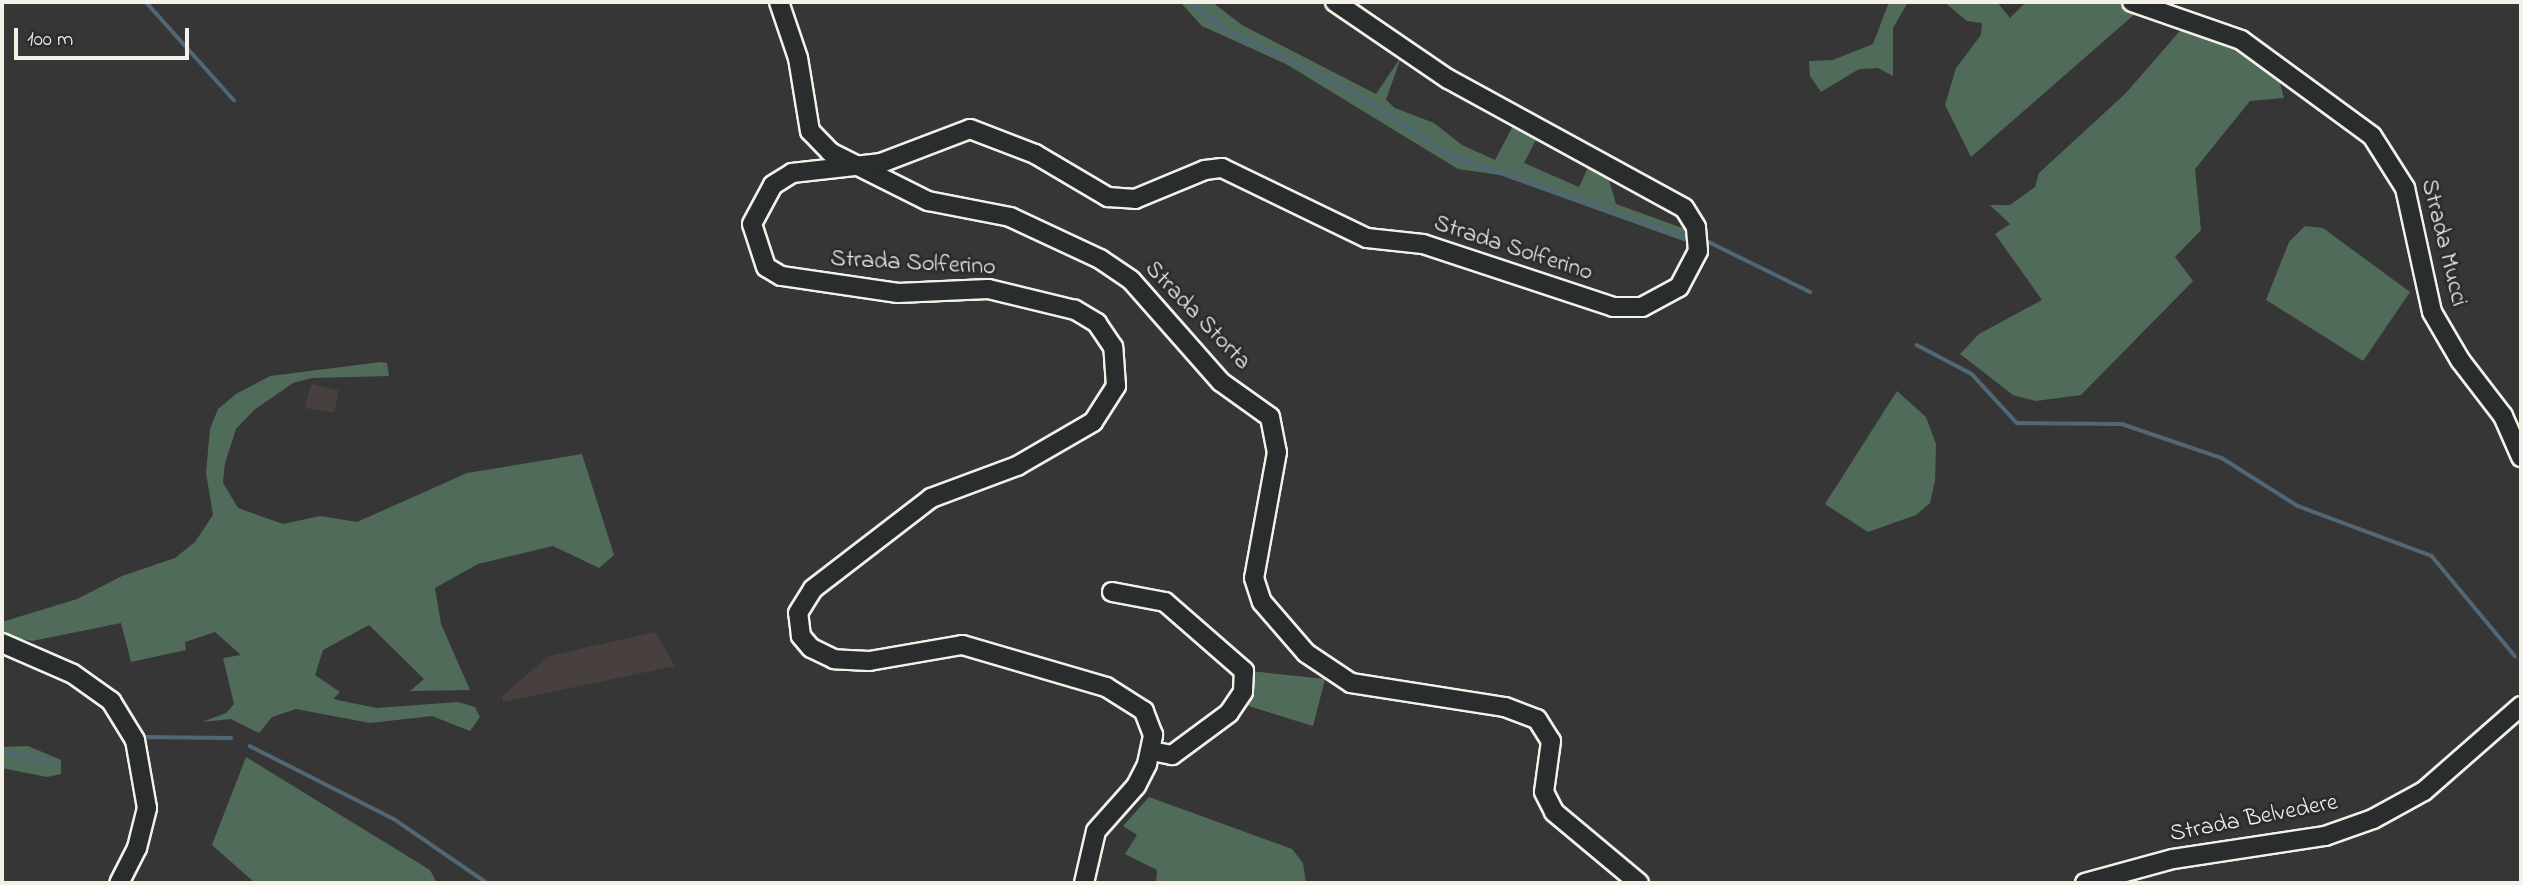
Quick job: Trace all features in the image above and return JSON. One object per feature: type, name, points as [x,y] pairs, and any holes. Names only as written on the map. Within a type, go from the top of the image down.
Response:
[{"type":"street","points":[[779,2],[798,58],[810,131],[851,167]]},
{"type":"street","name":"Strada Solferino","points":[[1151,751],[1153,734],[1144,711],[1106,687],[962,645],[869,661],[834,659],[811,648],[801,636],[798,613],[803,599],[824,580],[931,498],[1017,466],[1093,422],[1110,401],[1117,379],[1107,336],[1075,310],[988,289],[898,293],[797,281],[766,267],[752,224],[773,185],[792,173],[851,167],[892,159],[950,133],[984,130],[1108,197],[1142,198],[1199,172],[1222,169],[1367,238],[1423,244],[1613,307],[1642,307],[1679,287],[1698,251],[1696,227],[1684,208],[1448,79],[1335,2]]},
{"type":"street","name":"Strada Mucci","points":[[2132,2],[2241,40],[2372,136],[2405,187],[2432,312],[2460,360],[2503,416],[2521,457]]},
{"type":"street","name":"Strada Storta","points":[[851,167],[928,201],[1010,217],[1049,232],[1131,280],[1221,382],[1270,416],[1278,452],[1254,578],[1262,602],[1282,627],[1306,653],[1351,683],[1505,707],[1537,719],[1551,741],[1544,792],[1555,812],[1639,883]]},
{"type":"street","points":[[1084,883],[1088,845],[1136,786],[1151,751],[1172,755],[1229,713],[1243,692],[1244,671],[1166,602],[1112,592]]},
{"type":"street","points":[[2,643],[73,674],[111,701],[135,740],[147,808],[137,849],[119,883]]},
{"type":"street","name":"Strada Belvedere","points":[[2085,883],[2173,859],[2325,836],[2373,819],[2424,791],[2521,706]]},
{"type":"shaded area","points":[[311,384],[339,391],[334,413],[305,408]]},
{"type":"shaded area","points":[[655,632],[675,666],[503,702],[502,696],[549,656]]},
{"type":"green space","points":[[1180,2],[1212,2],[1242,25],[1376,94],[1401,57],[1386,100],[1395,108],[1434,123],[1462,145],[1495,160],[1515,122],[1539,134],[1524,163],[1579,187],[1591,161],[1606,170],[1616,204],[1685,229],[1689,243],[1500,175],[1458,169],[1286,64],[1202,26]]},
{"type":"green space","points":[[1889,2],[1908,2],[1893,28],[1893,76],[1878,68],[1859,69],[1821,92],[1810,76],[1809,61],[1833,60],[1873,44]]},
{"type":"green space","points":[[1944,2],[1997,2],[2010,18],[2026,2],[2119,2],[2136,13],[1971,157],[1945,105],[1956,68],[1981,35],[1982,23],[1967,21]]},
{"type":"green space","points":[[2186,24],[2276,68],[2284,98],[2250,101],[2195,169],[2201,230],[2175,257],[2193,281],[2081,395],[2036,401],[2013,395],[1960,354],[1979,334],[2042,300],[1995,234],[2010,224],[1990,205],[2010,205],[2035,187],[2039,173],[2126,93]]},
{"type":"green space","points":[[2305,226],[2323,228],[2410,292],[2363,361],[2266,300],[2289,242]]},
{"type":"green space","points":[[387,363],[389,376],[312,378],[293,383],[254,410],[236,429],[225,463],[223,483],[238,508],[283,524],[320,516],[357,522],[467,473],[582,454],[614,555],[599,568],[553,546],[478,564],[435,588],[441,624],[470,690],[410,691],[424,679],[369,625],[323,650],[315,675],[340,692],[333,699],[376,708],[458,702],[475,707],[480,717],[470,731],[432,716],[370,723],[296,709],[272,717],[259,733],[231,719],[202,722],[226,713],[234,704],[223,658],[241,655],[215,632],[185,642],[186,650],[131,662],[121,623],[32,641],[2,635],[2,622],[77,599],[122,576],[175,558],[195,542],[213,515],[206,473],[210,429],[218,409],[236,394],[270,376]]},
{"type":"green space","points":[[1897,391],[1926,417],[1936,444],[1935,481],[1930,503],[1916,515],[1868,532],[1825,504]]},
{"type":"green space","points":[[1250,671],[1325,679],[1313,726],[1242,704]]},
{"type":"green space","points":[[28,746],[61,760],[61,774],[47,777],[2,768],[2,747]]},
{"type":"green space","points":[[246,757],[430,870],[437,883],[255,883],[212,845]]},
{"type":"green space","points":[[1149,797],[1292,849],[1303,863],[1306,883],[1156,883],[1157,870],[1125,854],[1137,835],[1123,826]]},
{"type":"waterway","points":[[146,2],[234,100]]},
{"type":"waterway","points":[[1192,2],[1225,30],[1347,88],[1452,156],[1690,239]]},
{"type":"waterway","points":[[1709,242],[1810,292]]},
{"type":"waterway","points":[[1917,345],[1972,374],[2017,423],[2122,424],[2222,458],[2298,506],[2432,556],[2515,656]]},
{"type":"waterway","points":[[139,737],[231,738]]},
{"type":"waterway","points":[[250,746],[394,819],[487,883]]},
{"type":"waterway","points":[[2,751],[56,764]]}]
